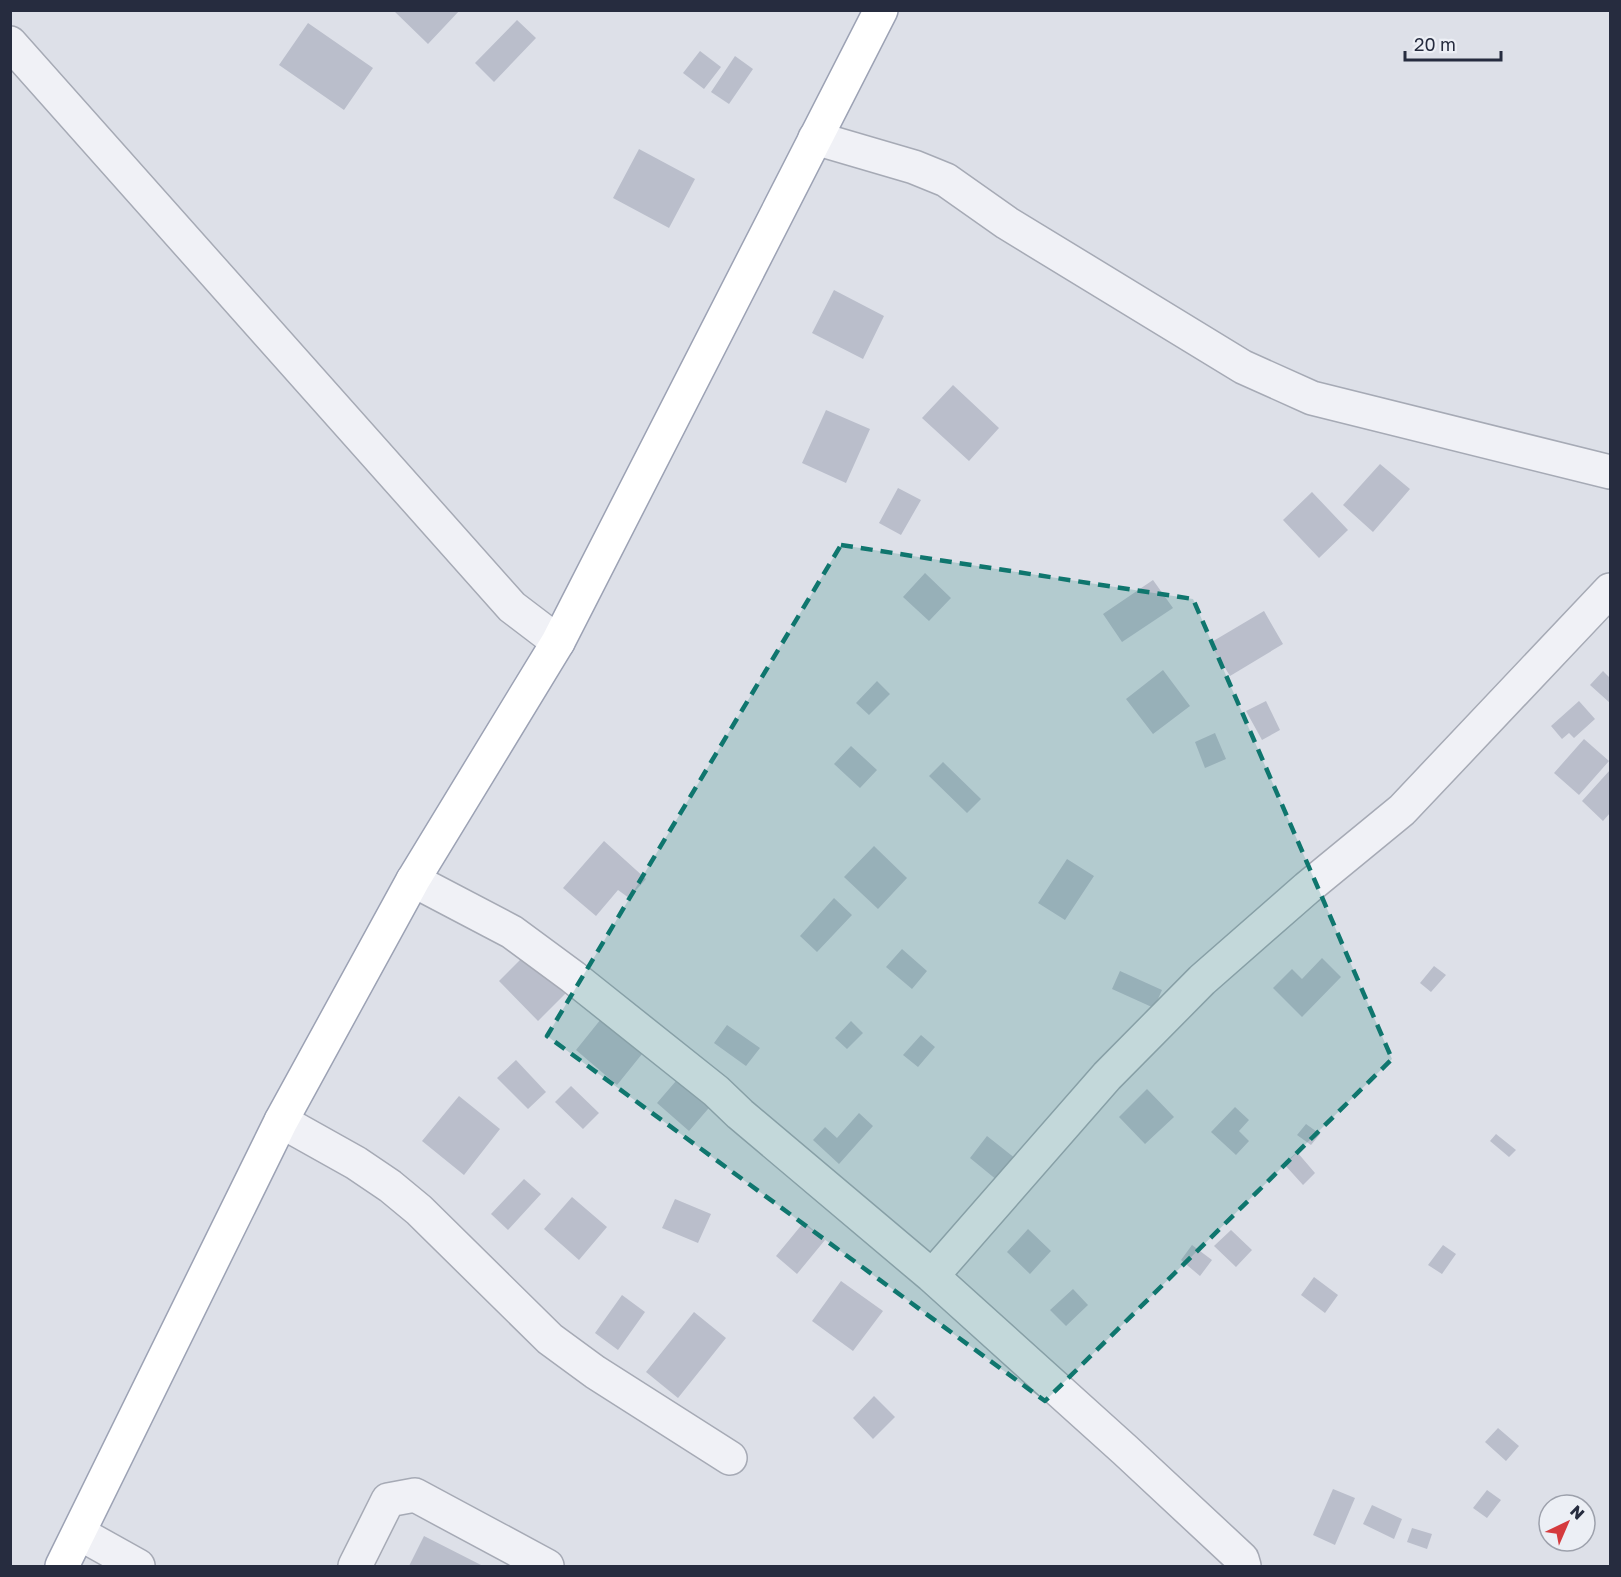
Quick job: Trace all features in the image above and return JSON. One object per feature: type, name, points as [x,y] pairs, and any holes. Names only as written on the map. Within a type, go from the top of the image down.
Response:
[{"type":"main road","points":[[62,1566],[281,1121],[413,880],[558,642],[881,10]]},
{"type":"street","points":[[10,43],[512,607],[558,642]]},
{"type":"street","points":[[815,138],[914,167],[946,180],[1007,223],[1243,367],[1312,398],[1611,472]]},
{"type":"street","points":[[932,1276],[1107,1076],[1178,1004],[1307,888],[1402,810],[1611,590]]},
{"type":"street","points":[[413,880],[512,932],[573,977],[716,1091],[740,1114],[932,1276],[1193,1512],[1242,1559],[1244,1566]]},
{"type":"street","points":[[281,1121],[356,1163],[390,1186],[419,1210],[550,1339],[595,1372],[730,1458]]},
{"type":"street","points":[[355,1566],[388,1500],[415,1495],[547,1566]]},
{"type":"street","points":[[80,1533],[138,1566]]},
{"type":"highlighted area","points":[[841,545],[1193,599],[1392,1059],[1045,1401],[547,1036]]},
{"type":"building","points":[[393,10],[460,10],[428,44]]},
{"type":"building","points":[[517,20],[536,38],[494,82],[475,63]]},
{"type":"building","points":[[308,23],[373,68],[344,110],[279,65]]},
{"type":"building","points":[[700,51],[721,67],[704,89],[683,73]]},
{"type":"building","points":[[735,56],[753,69],[729,104],[711,92]]},
{"type":"building","points":[[639,149],[695,179],[669,228],[613,198]]},
{"type":"building","points":[[834,290],[884,316],[863,359],[812,333]]},
{"type":"building","points":[[953,385],[999,428],[969,461],[922,418]]},
{"type":"building","points":[[826,410],[870,429],[846,483],[802,463]]},
{"type":"building","points":[[1380,464],[1410,489],[1373,532],[1343,505]]},
{"type":"building","points":[[898,488],[921,500],[901,535],[879,523]]},
{"type":"building","points":[[1312,492],[1348,530],[1319,558],[1283,520]]},
{"type":"building","points":[[925,573],[951,598],[929,621],[903,597]]},
{"type":"building","points":[[1153,580],[1173,608],[1122,642],[1103,614]]},
{"type":"building","points":[[1264,611],[1283,644],[1230,676],[1210,643]]},
{"type":"building","points":[[1163,670],[1190,706],[1153,734],[1126,699]]},
{"type":"building","points":[[1603,671],[1610,678],[1610,703],[1590,685]]},
{"type":"building","points":[[877,681],[890,694],[869,715],[856,703]]},
{"type":"building","points":[[1266,701],[1280,730],[1262,740],[1246,711]]},
{"type":"building","points":[[1579,701],[1595,719],[1574,738],[1569,733],[1562,739],[1551,726]]},
{"type":"building","points":[[1215,733],[1226,759],[1205,768],[1195,742]]},
{"type":"building","points":[[1584,739],[1609,761],[1579,795],[1554,773]]},
{"type":"building","points":[[851,746],[877,770],[860,788],[834,764]]},
{"type":"building","points":[[943,762],[981,799],[967,813],[929,776]]},
{"type":"building","points":[[1610,770],[1610,813],[1603,821],[1582,801]]},
{"type":"building","points":[[604,841],[646,879],[629,898],[618,890],[596,916],[563,888]]},
{"type":"building","points":[[874,846],[907,878],[878,909],[844,877]]},
{"type":"building","points":[[1067,859],[1094,876],[1065,920],[1038,903]]},
{"type":"building","points":[[834,898],[852,915],[817,952],[800,936]]},
{"type":"building","points":[[902,949],[927,971],[912,989],[886,967]]},
{"type":"building","points":[[528,952],[567,992],[538,1021],[499,981]]},
{"type":"building","points":[[1322,958],[1341,977],[1302,1017],[1273,988],[1292,969],[1302,979]]},
{"type":"building","points":[[1434,966],[1446,975],[1431,992],[1420,983]]},
{"type":"building","points":[[1120,971],[1162,990],[1154,1008],[1112,989]]},
{"type":"building","points":[[601,1019],[642,1054],[617,1085],[576,1050]]},
{"type":"building","points":[[851,1021],[863,1033],[847,1049],[835,1038]]},
{"type":"building","points":[[727,1025],[760,1048],[746,1066],[714,1043]]},
{"type":"building","points":[[921,1035],[935,1047],[918,1067],[903,1055]]},
{"type":"building","points":[[516,1060],[546,1092],[528,1109],[497,1078]]},
{"type":"building","points":[[682,1074],[714,1102],[689,1131],[657,1103]]},
{"type":"building","points":[[571,1086],[599,1113],[583,1129],[555,1102]]},
{"type":"building","points":[[1147,1089],[1174,1117],[1145,1144],[1119,1117]]},
{"type":"building","points":[[459,1096],[500,1129],[464,1175],[422,1141]]},
{"type":"building","points":[[1235,1107],[1249,1120],[1239,1131],[1249,1141],[1236,1155],[1211,1132]]},
{"type":"building","points":[[859,1113],[873,1126],[839,1164],[813,1140],[825,1127],[837,1138]]},
{"type":"building","points":[[1306,1124],[1320,1134],[1311,1145],[1297,1135]]},
{"type":"building","points":[[1496,1134],[1516,1150],[1509,1157],[1490,1141]]},
{"type":"building","points":[[987,1136],[1021,1163],[1003,1185],[970,1158]]},
{"type":"building","points":[[1297,1152],[1315,1173],[1303,1185],[1284,1164]]},
{"type":"building","points":[[524,1179],[541,1194],[508,1230],[491,1214]]},
{"type":"building","points":[[572,1197],[607,1227],[579,1260],[544,1229]]},
{"type":"building","points":[[675,1199],[711,1214],[698,1243],[662,1228]]},
{"type":"building","points":[[804,1222],[825,1240],[797,1274],[776,1256]]},
{"type":"building","points":[[1028,1229],[1051,1251],[1030,1274],[1007,1252]]},
{"type":"building","points":[[1231,1230],[1252,1250],[1236,1267],[1214,1246]]},
{"type":"building","points":[[1192,1245],[1212,1260],[1200,1276],[1181,1260]]},
{"type":"building","points":[[1443,1245],[1456,1254],[1442,1274],[1428,1265]]},
{"type":"building","points":[[1314,1277],[1338,1295],[1325,1313],[1301,1295]]},
{"type":"building","points":[[841,1281],[883,1311],[853,1351],[812,1321]]},
{"type":"building","points":[[1073,1289],[1088,1305],[1066,1326],[1050,1310]]},
{"type":"building","points":[[622,1295],[645,1312],[618,1350],[595,1333]]},
{"type":"building","points":[[694,1312],[726,1338],[678,1398],[646,1372]]},
{"type":"building","points":[[874,1396],[895,1417],[873,1439],[853,1418]]},
{"type":"building","points":[[1498,1428],[1519,1446],[1506,1461],[1485,1442]]},
{"type":"building","points":[[1333,1489],[1355,1498],[1335,1545],[1313,1535]]},
{"type":"building","points":[[1487,1490],[1501,1500],[1487,1518],[1473,1508]]},
{"type":"building","points":[[1372,1505],[1402,1519],[1394,1539],[1363,1524]]},
{"type":"building","points":[[1412,1528],[1432,1534],[1427,1549],[1407,1542]]},
{"type":"building","points":[[424,1536],[483,1566],[409,1566]]}]
